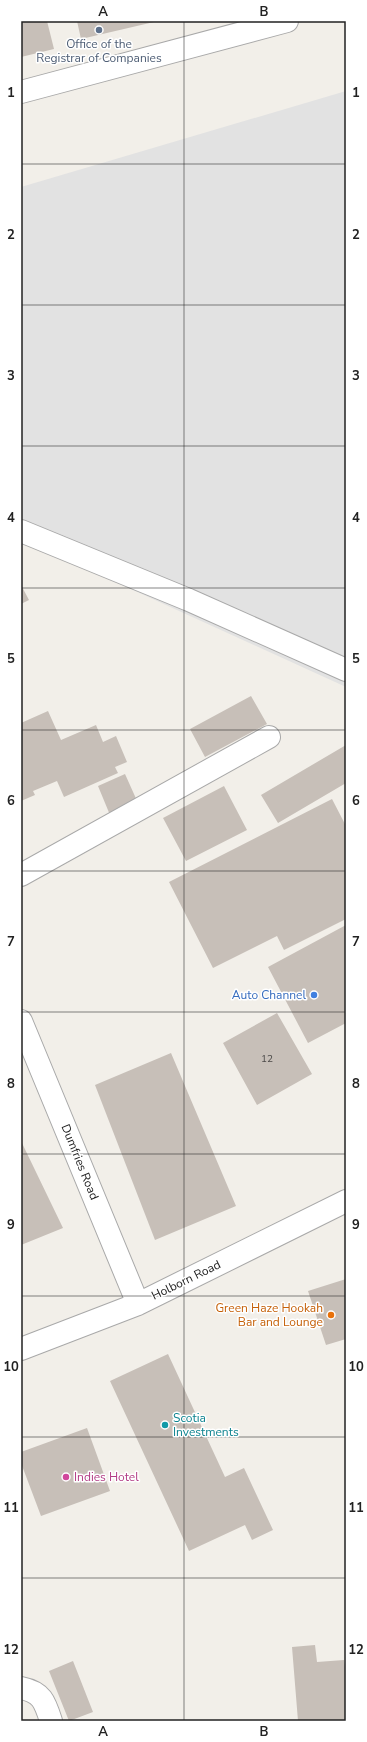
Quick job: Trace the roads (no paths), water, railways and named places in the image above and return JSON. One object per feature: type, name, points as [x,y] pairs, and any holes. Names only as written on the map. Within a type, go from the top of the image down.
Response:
[{"type":"street","points":[[21,92],[240,27],[287,21]]},
{"type":"street","points":[[21,531],[189,600],[346,670]]},
{"type":"street","points":[[21,875],[269,737]]},
{"type":"street","name":"Dumfries Road","points":[[21,1021],[138,1304]]},
{"type":"street","name":"Holborn Road","points":[[21,1349],[138,1304],[346,1201]]},
{"type":"street","points":[[21,1688],[33,1690],[45,1704],[51,1721]]},
{"type":"place","name":"Office of the Registrar of Companies","points":[[99,30]]},
{"type":"place","name":"Auto Channel","points":[[314,995]]},
{"type":"place","name":"Green Haze Hookah Bar and Lounge","points":[[331,1315]]},
{"type":"place","name":"Scotia Investments","points":[[165,1425]]},
{"type":"place","name":"Indies Hotel","points":[[66,1477]]}]
